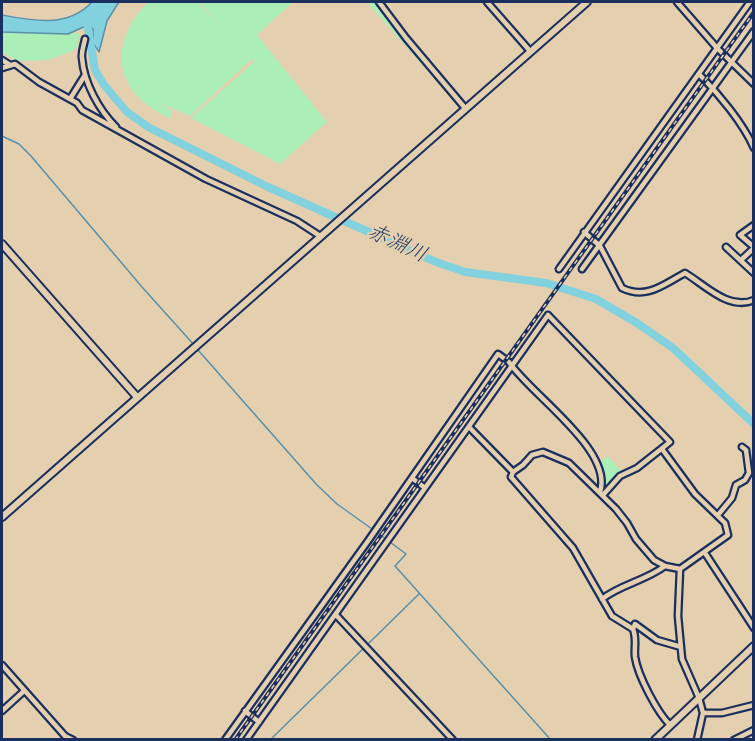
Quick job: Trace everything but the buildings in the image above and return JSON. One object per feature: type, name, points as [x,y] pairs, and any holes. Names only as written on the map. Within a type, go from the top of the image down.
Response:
[{"type":"street","points":[[379,2],[465,108]]},
{"type":"street","points":[[487,2],[530,51]]},
{"type":"street","points":[[2,517],[587,2]]},
{"type":"street","points":[[676,2],[753,84]]},
{"type":"street","points":[[559,269],[750,2]]},
{"type":"street","points":[[582,269],[753,31]]},
{"type":"street","points":[[85,39],[81,56],[85,75],[105,116],[124,135]]},
{"type":"street","points":[[2,60],[10,65]]},
{"type":"street","points":[[2,68],[15,64],[39,82],[77,103],[82,110],[124,135],[206,179],[322,234]]},
{"type":"street","points":[[699,74],[713,87],[749,137],[753,148]]},
{"type":"street","points":[[70,99],[85,75]]},
{"type":"street","points":[[741,260],[753,248],[740,234],[753,225]]},
{"type":"street","points":[[584,232],[600,246],[622,288],[629,291],[645,293],[685,273],[715,294],[728,300],[740,303],[753,300]]},
{"type":"street","points":[[2,244],[137,397]]},
{"type":"street","points":[[726,247],[753,273]]},
{"type":"street","points":[[246,740],[548,315],[670,442],[637,468],[620,476],[601,494]]},
{"type":"street","points":[[225,740],[498,354],[589,447],[599,471],[601,497],[627,523],[646,552],[665,566],[680,569],[728,535],[725,523],[695,494],[662,449]]},
{"type":"street","points":[[468,427],[513,472]]},
{"type":"street","points":[[718,515],[732,498],[736,485],[745,480],[749,473],[746,450],[742,447]]},
{"type":"street","points":[[601,494],[569,463],[543,452],[532,454],[513,472],[511,477],[573,548],[612,616],[633,629],[636,639],[635,658],[658,712],[670,725]]},
{"type":"street","points":[[412,478],[425,488]]},
{"type":"street","points":[[705,553],[753,628]]},
{"type":"street","points":[[602,599],[615,589],[640,581],[665,566]]},
{"type":"street","points":[[680,569],[678,616],[681,659],[699,698],[703,713],[697,740]]},
{"type":"street","points":[[336,615],[453,740]]},
{"type":"street","points":[[633,629],[635,624],[657,640],[681,647]]},
{"type":"street","points":[[656,739],[753,646]]},
{"type":"street","points":[[2,665],[64,736],[73,740]]},
{"type":"street","points":[[2,711],[24,691]]},
{"type":"street","points":[[703,713],[722,713],[753,705]]},
{"type":"street","points":[[245,711],[259,722]]},
{"type":"street","points":[[734,740],[753,730]]},
{"type":"green space","points":[[148,2],[197,2],[222,27],[199,2],[293,2],[257,35],[327,122],[280,164],[191,118],[254,62],[252,59],[190,116],[160,103],[172,111],[170,119],[146,104],[126,80],[122,66],[122,53],[130,26]]},
{"type":"green space","points":[[367,2],[380,2],[429,65],[423,66]]},
{"type":"green space","points":[[2,31],[79,33],[78,47],[48,60],[17,61],[2,52]]},
{"type":"green space","points":[[608,456],[622,472],[603,495],[600,492],[598,463]]},
{"type":"water","points":[[92,2],[119,2],[107,21],[99,52],[93,43],[93,29],[88,25],[68,34],[2,32],[2,15],[38,20],[61,19],[83,10]]},
{"type":"waterway","name":"赤淵川","points":[[86,17],[95,70],[104,85],[127,112],[148,127],[268,187],[436,262],[465,272],[546,283],[596,299],[673,348],[754,424]]},
{"type":"waterway","points":[[2,136],[19,144],[31,156],[195,346]]},
{"type":"waterway","points":[[198,350],[317,485],[337,504],[386,539]]},
{"type":"waterway","points":[[390,542],[406,554],[395,566],[551,740]]},
{"type":"waterway","points":[[270,740],[419,594]]},
{"type":"tunnel","points":[[322,605],[336,615]]},
{"type":"railway","points":[[235,740],[754,12]]}]
